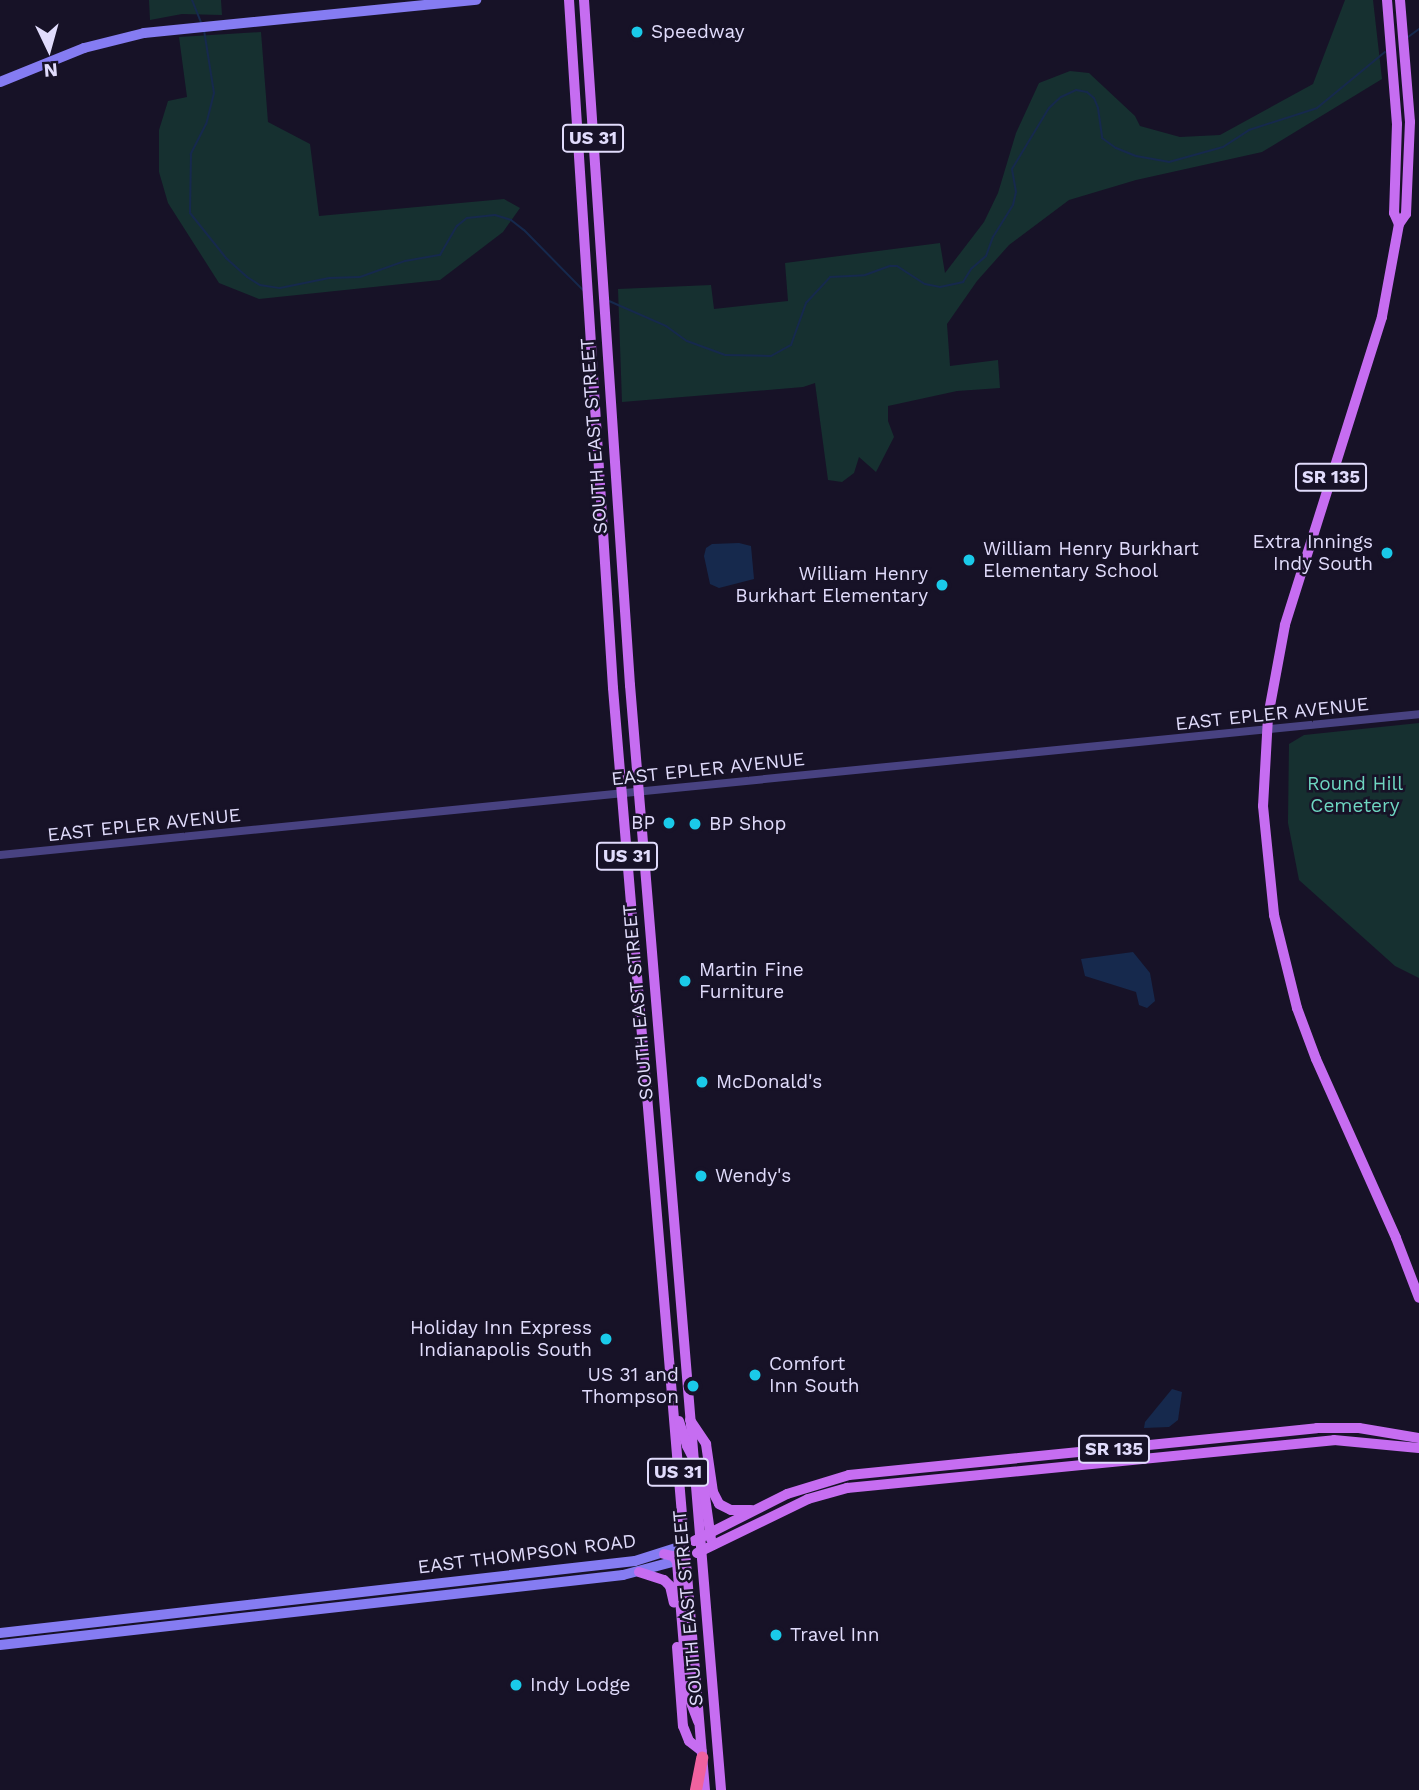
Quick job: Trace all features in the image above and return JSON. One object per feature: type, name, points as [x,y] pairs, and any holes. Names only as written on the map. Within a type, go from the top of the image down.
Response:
[{"type":"highway","name":"US 31","points":[[696,1790],[702,1754]]},
{"type":"main road","points":[[0,82],[108,40],[187,28],[476,0]]},
{"type":"main road","name":"SOUTH EAST STREET","points":[[569,0],[622,793],[685,1545],[681,1560],[705,1790]]},
{"type":"main road","name":"SOUTH EAST STREET","points":[[584,0],[638,792],[693,1458],[704,1535],[701,1552],[720,1785]]},
{"type":"main road","name":"SR 135","points":[[1387,0],[1398,138],[1394,213],[1399,224]]},
{"type":"main road","name":"SR 135","points":[[1400,0],[1406,63],[1409,177],[1406,214],[1399,224],[1382,317],[1285,625],[1266,730],[1263,798],[1274,915],[1288,977],[1316,1059],[1396,1238],[1419,1298]]},
{"type":"main road","points":[[672,1399],[693,1458]]},
{"type":"main road","points":[[690,1420],[706,1444],[713,1492],[719,1504],[731,1510],[754,1510]]},
{"type":"main road","name":"EAST THOMPSON ROAD","points":[[0,1633],[635,1561],[664,1554],[685,1545],[810,1485],[849,1475],[1317,1428],[1359,1428],[1419,1438]]},
{"type":"main road","name":"EAST THOMPSON ROAD","points":[[0,1645],[639,1572],[701,1552],[808,1499],[847,1488],[1334,1440],[1419,1448]]},
{"type":"main road","points":[[704,1535],[714,1541],[723,1541]]},
{"type":"main road","points":[[664,1554],[681,1560]]},
{"type":"main road","points":[[639,1572],[660,1577],[673,1593],[683,1726],[689,1741],[702,1754]]},
{"type":"main road","points":[[284,1600],[284,1612]]},
{"type":"main road","points":[[700,1724],[710,1737],[720,1785]]},
{"type":"street","name":"EAST EPLER AVENUE","points":[[0,855],[1419,715]]},
{"type":"green space","points":[[149,0],[221,0],[222,15],[182,14],[150,20]]},
{"type":"green space","points":[[1345,0],[1373,0],[1382,79],[1262,152],[1136,180],[1069,200],[1009,245],[977,281],[947,324],[950,366],[998,360],[1000,388],[957,391],[888,406],[888,421],[894,437],[876,472],[859,457],[854,473],[842,482],[828,480],[815,383],[803,387],[622,402],[618,289],[711,285],[714,309],[788,301],[785,263],[940,243],[945,273],[984,222],[998,193],[1016,133],[1039,83],[1070,71],[1089,73],[1135,116],[1140,126],[1180,137],[1220,135],[1313,84]]},
{"type":"green space","points":[[261,32],[268,122],[310,144],[319,216],[504,199],[520,208],[503,232],[440,280],[259,299],[219,283],[168,203],[159,172],[159,130],[168,101],[187,97],[179,37]]},
{"type":"green space","name":"Round Hill Cemetery","points":[[1419,723],[1419,978],[1395,966],[1299,880],[1288,823],[1289,744],[1304,735]]},
{"type":"water","points":[[739,543],[751,546],[754,579],[719,588],[710,584],[704,556],[706,548],[712,544]]},
{"type":"water","points":[[1133,952],[1150,973],[1155,1001],[1147,1008],[1139,1005],[1136,992],[1085,976],[1081,959]]},
{"type":"water","points":[[1172,1389],[1182,1392],[1178,1420],[1169,1427],[1144,1428],[1145,1422]]},
{"type":"waterway","points":[[192,0],[201,22]]},
{"type":"waterway","points":[[1408,37],[1419,29]]},
{"type":"waterway","points":[[204,30],[214,93],[206,124],[191,154],[190,213],[226,258],[247,277],[260,285],[280,288],[329,278],[360,277],[405,261],[440,255],[457,226],[467,218],[495,215],[511,220],[524,230],[584,291]]},
{"type":"waterway","points":[[609,301],[666,326],[687,341],[725,355],[771,356],[791,345],[806,303],[830,277],[865,275],[897,266],[925,284],[940,287],[963,282],[971,269],[986,256],[993,237],[1013,205],[1016,192],[1012,169],[1049,108],[1061,97],[1076,90],[1087,92],[1094,98],[1098,108],[1102,138],[1116,148],[1136,156],[1169,162],[1223,147],[1249,130],[1317,108],[1385,52]]},
{"type":"place","name":"Speedway","points":[[637,32]]},
{"type":"place","name":"Extra Innings Indy South","points":[[1387,553]]},
{"type":"place","name":"William Henry Burkhart Elementary School","points":[[969,560]]},
{"type":"place","name":"William Henry Burkhart Elementary","points":[[942,585]]},
{"type":"place","name":"BP","points":[[669,823]]},
{"type":"place","name":"BP Shop","points":[[695,824]]},
{"type":"place","name":"Martin Fine Furniture","points":[[685,981]]},
{"type":"place","name":"McDonald's","points":[[702,1082]]},
{"type":"place","name":"Wendy's","points":[[701,1176]]},
{"type":"place","name":"Holiday Inn Express Indianapolis South","points":[[606,1339]]},
{"type":"place","name":"Comfort Inn South","points":[[755,1375]]},
{"type":"place","name":"US 31 and Thompson","points":[[693,1386]]},
{"type":"place","name":"Travel Inn","points":[[776,1635]]},
{"type":"place","name":"Indy Lodge","points":[[516,1685]]}]
